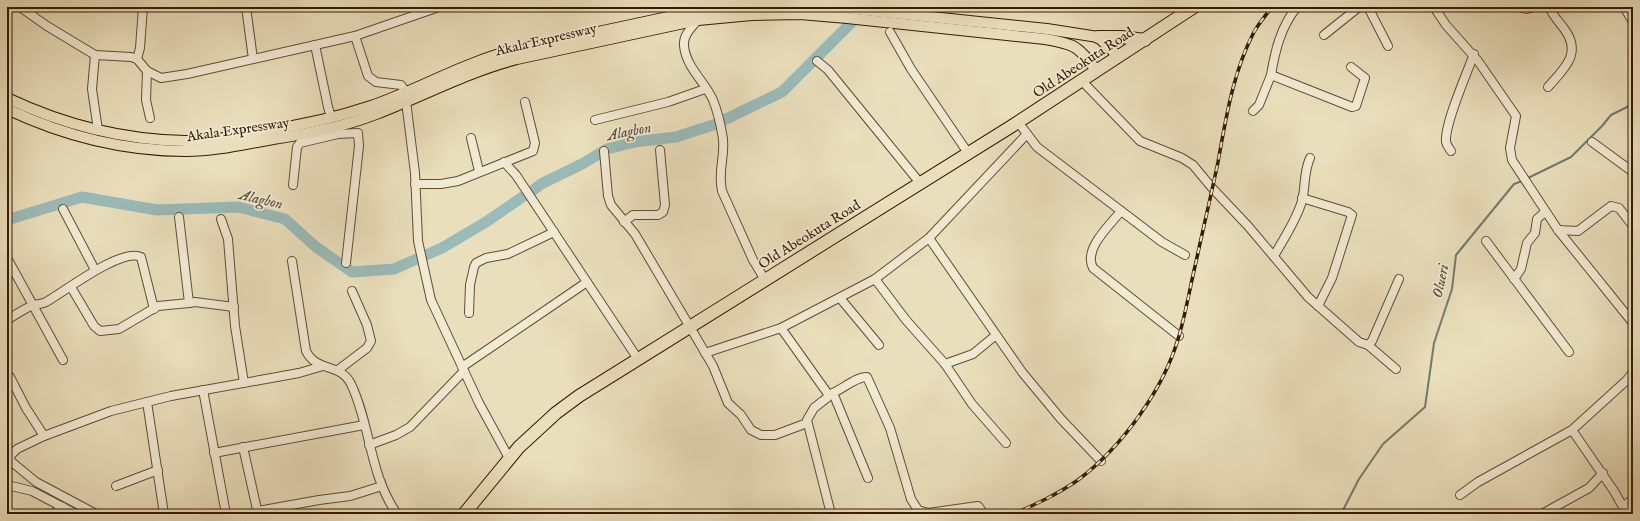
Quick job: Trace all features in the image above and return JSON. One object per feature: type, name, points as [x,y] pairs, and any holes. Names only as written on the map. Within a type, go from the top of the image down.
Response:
[{"type":"highway","name":"Old Abeokuta Road","points":[[464,514],[509,458],[556,413],[638,359],[1018,122],[1080,80],[1145,40],[1194,7]]},
{"type":"highway","points":[[1098,37],[1121,37],[1145,40]]},
{"type":"main road","name":"Akala Expressway","points":[[7,109],[64,132],[108,143],[186,151],[308,124],[405,96],[488,67],[735,7]]},
{"type":"main road","name":"Akala Expressway","points":[[835,7],[848,13]]},
{"type":"main road","name":"Akala Expressway","points":[[7,98],[68,123],[149,139],[232,141],[310,133],[375,115],[405,96],[484,58],[673,11],[697,16],[848,13],[1061,42],[1074,45],[1081,50],[1096,70]]},
{"type":"main road","name":"Akala Expressway","points":[[870,16],[1047,29],[1098,37]]},
{"type":"main road","points":[[1098,37],[1118,56]]},
{"type":"street","points":[[20,7],[47,26],[95,54],[131,57],[137,59],[147,71],[154,76],[167,78],[354,36],[439,7]]},
{"type":"street","points":[[137,59],[140,48],[143,7]]},
{"type":"street","points":[[246,7],[252,59]]},
{"type":"street","points":[[1253,111],[1259,105],[1271,75],[1274,57],[1283,30],[1297,7]]},
{"type":"street","points":[[1324,35],[1359,7]]},
{"type":"street","points":[[1368,7],[1388,46]]},
{"type":"street","points":[[1434,7],[1446,25],[1474,54],[1516,116],[1510,153],[1545,212],[1633,323]]},
{"type":"street","points":[[1519,7],[1527,9],[1534,7]]},
{"type":"street","points":[[1624,7],[1633,22]]},
{"type":"street","points":[[1548,8],[1566,31],[1573,46],[1573,52],[1567,62],[1548,87]]},
{"type":"street","points":[[697,16],[684,37],[684,46],[689,64],[712,100],[723,138],[724,146],[720,179],[722,191],[753,260],[765,280]]},
{"type":"street","points":[[890,32],[915,75],[968,153]]},
{"type":"street","points":[[354,36],[368,76],[376,82],[401,85],[405,96],[415,184],[418,241],[431,300],[463,369],[509,458]]},
{"type":"street","points":[[315,45],[331,117]]},
{"type":"street","points":[[95,54],[92,89],[98,130]]},
{"type":"street","points":[[1451,150],[1447,145],[1446,136],[1457,98],[1474,54]]},
{"type":"street","points":[[817,61],[828,70],[920,183]]},
{"type":"street","points":[[1271,75],[1352,107],[1356,106],[1364,78],[1351,67]]},
{"type":"street","points":[[147,71],[146,100],[150,118]]},
{"type":"street","points":[[1080,80],[1140,141],[1182,158],[1193,165],[1318,306],[1359,342],[1368,345],[1396,369]]},
{"type":"street","points":[[595,120],[668,102],[705,89]]},
{"type":"street","points":[[415,184],[441,184],[453,182],[533,151],[535,148],[525,102]]},
{"type":"street","points":[[346,263],[359,146],[357,120]]},
{"type":"street","points":[[1018,122],[1037,147],[1162,242],[1184,255]]},
{"type":"street","points":[[293,185],[297,147],[300,143],[338,134],[358,133]]},
{"type":"street","points":[[705,353],[781,328],[875,279],[930,238],[1027,134]]},
{"type":"street","points":[[471,138],[479,171]]},
{"type":"street","points":[[1592,142],[1633,172]]},
{"type":"street","points":[[624,222],[633,215],[658,215],[663,212],[664,205],[660,150]]},
{"type":"street","points":[[604,151],[610,201],[624,222],[635,234],[713,366],[725,398],[751,430],[761,435],[768,436],[792,430],[807,423]]},
{"type":"street","points":[[1274,256],[1293,222],[1302,198],[1305,171],[1310,158]]},
{"type":"street","points":[[504,162],[516,175],[638,359]]},
{"type":"street","points":[[1302,198],[1348,212],[1352,215],[1332,278],[1318,306]]},
{"type":"street","points":[[1558,230],[1578,231],[1611,206],[1619,208],[1633,226]]},
{"type":"street","points":[[63,209],[95,270]]},
{"type":"street","points":[[1121,211],[1096,244],[1090,258],[1093,268],[1179,336]]},
{"type":"street","points":[[1514,279],[1521,269],[1527,243],[1535,233],[1537,219],[1545,212]]},
{"type":"street","points":[[179,218],[189,303]]},
{"type":"street","points":[[221,219],[228,239],[234,307],[244,383]]},
{"type":"street","points":[[469,313],[470,285],[476,263],[486,258],[508,254],[554,232]]},
{"type":"street","points":[[930,238],[996,335],[1032,384],[1061,419],[1101,461]]},
{"type":"street","points":[[1486,241],[1569,352]]},
{"type":"street","points":[[7,320],[33,305],[44,303],[71,287],[95,270],[133,255],[141,257],[154,309]]},
{"type":"street","points":[[7,258],[63,360]]},
{"type":"street","points":[[292,260],[306,351],[312,361],[338,370],[346,376],[351,383],[358,402],[369,445],[382,486],[388,501],[397,514]]},
{"type":"street","points":[[875,279],[906,320],[945,364],[972,404],[1006,443]]},
{"type":"street","points":[[1368,345],[1372,341],[1399,279]]},
{"type":"street","points":[[369,445],[396,435],[410,427],[463,369],[587,282]]},
{"type":"street","points":[[71,287],[94,326],[100,331],[119,329],[158,306],[195,302],[234,307]]},
{"type":"street","points":[[338,370],[368,348],[371,340],[367,325],[352,291]]},
{"type":"street","points":[[840,298],[879,345]]},
{"type":"street","points":[[781,328],[831,394],[868,478]]},
{"type":"street","points":[[945,364],[973,354],[996,335]]},
{"type":"street","points":[[96,514],[36,482],[8,461],[17,450],[44,436],[111,412],[146,402],[323,366]]},
{"type":"street","points":[[1460,495],[1478,482],[1572,430],[1627,380],[1633,372]]},
{"type":"street","points":[[7,375],[10,377],[26,408],[44,436]]},
{"type":"street","points":[[830,510],[807,423],[810,412],[831,394],[858,378],[866,376],[890,428],[911,499],[918,510],[928,513],[978,506],[984,514]]},
{"type":"street","points":[[203,390],[226,514]]},
{"type":"street","points":[[146,402],[164,514]]},
{"type":"street","points":[[214,453],[364,425]]},
{"type":"street","points":[[1572,430],[1603,473],[1625,511],[1633,499]]},
{"type":"street","points":[[243,447],[258,513],[320,500],[350,496],[382,486]]},
{"type":"street","points":[[116,486],[158,470]]},
{"type":"street","points":[[1542,514],[1589,488],[1603,473]]},
{"type":"street","points":[[32,491],[36,482]]},
{"type":"street","points":[[7,485],[32,491],[76,514]]},
{"type":"street","points":[[53,514],[63,507]]},
{"type":"waterway","name":"Alagbon","points":[[722,121],[782,92],[861,13]]},
{"type":"waterway","name":"Olueri","points":[[1526,179],[1571,157],[1611,115],[1633,104]]},
{"type":"waterway","name":"Alagbon","points":[[532,191],[541,184],[582,164],[607,149],[635,142],[676,137],[716,124]]},
{"type":"waterway","name":"Olueri","points":[[1341,514],[1359,479],[1383,444],[1425,407],[1434,343],[1452,289],[1456,255],[1514,184],[1522,181]]},
{"type":"waterway","name":"Alagbon","points":[[7,220],[82,197],[157,210],[238,207],[285,219],[316,247],[352,272],[394,269],[442,248],[486,222],[524,196]]},
{"type":"railway","points":[[1014,514],[1063,490],[1094,467],[1110,451],[1139,416],[1163,376],[1172,356],[1184,318],[1235,79],[1254,32],[1272,7]]},
{"type":"railway","points":[[627,514],[669,512],[692,514]]}]
